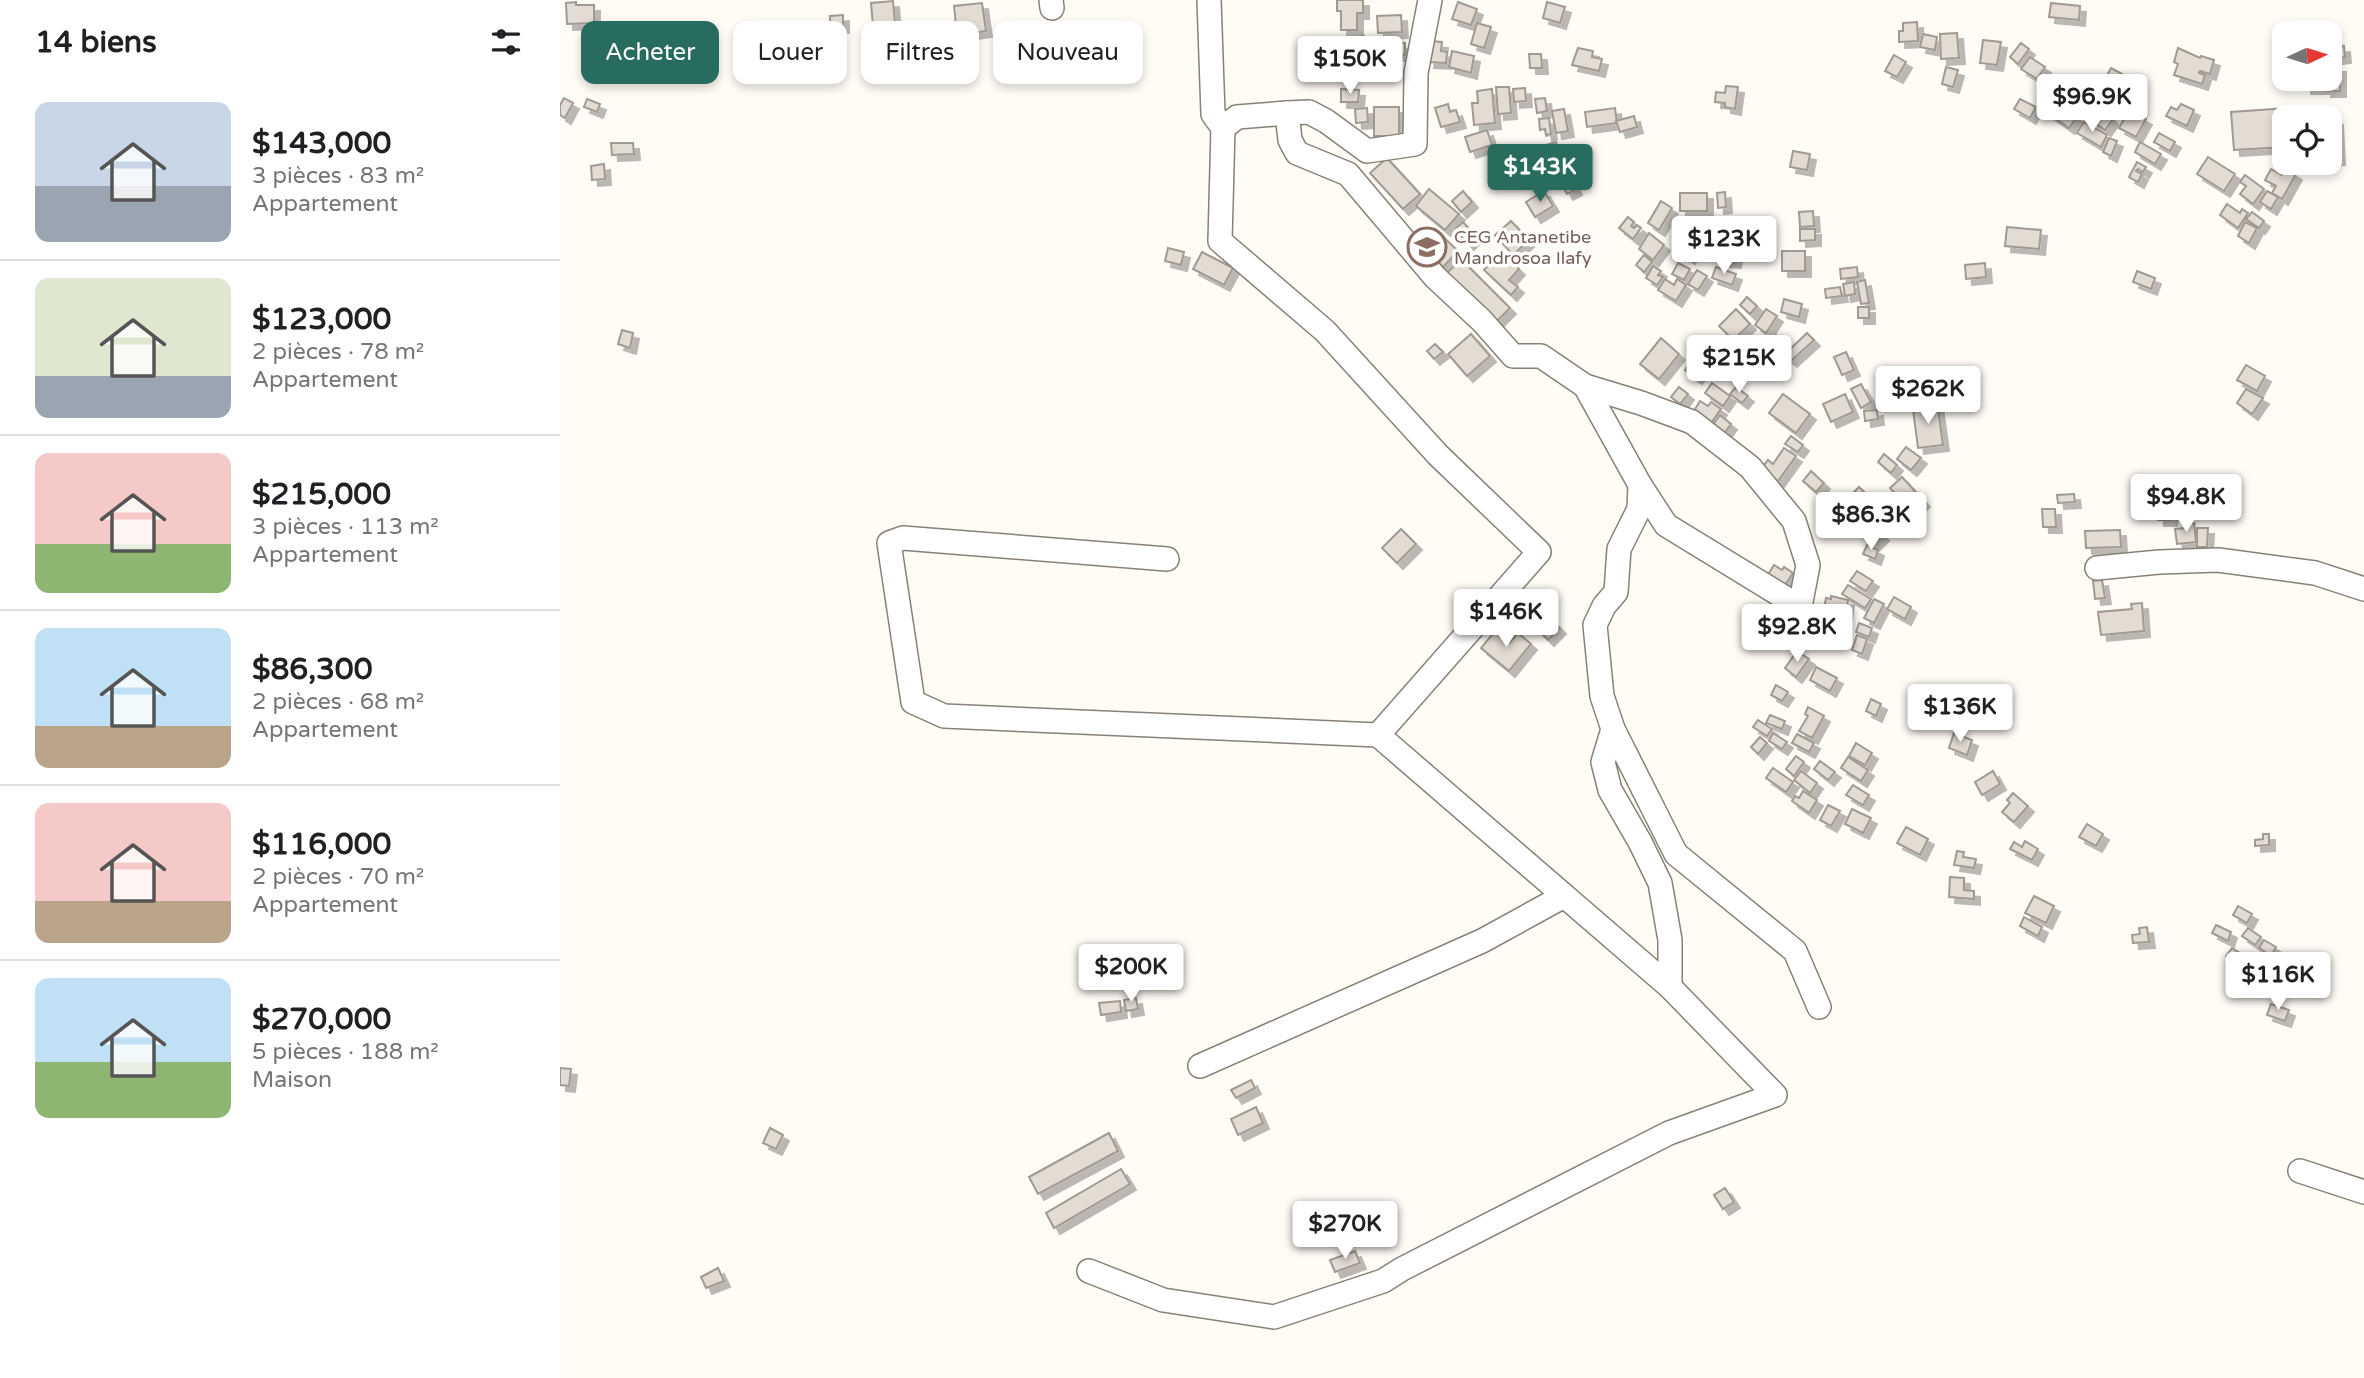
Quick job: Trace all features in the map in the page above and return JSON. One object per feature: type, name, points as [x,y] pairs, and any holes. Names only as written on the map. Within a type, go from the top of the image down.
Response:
[{"type":"street","points":[[1209,0],[1213,114],[1223,128],[1220,241],[1325,331],[1438,455],[1539,552],[1378,735]]},
{"type":"street","points":[[1223,128],[1237,117],[1309,112],[1367,151],[1415,144],[1416,73],[1430,0]]},
{"type":"street","points":[[1287,113],[1290,140],[1297,153],[1348,174],[1435,277],[1482,321],[1513,356],[1541,356],[1585,386],[1692,422],[1750,467],[1794,521],[1808,565],[1800,607],[1666,524],[1640,485],[1585,386]]},
{"type":"street","points":[[1640,485],[1639,509],[1619,549],[1616,592],[1604,606],[1595,625],[1602,696],[1613,729],[1676,854],[1795,951],[1819,1007]]},
{"type":"street","points":[[1089,1271],[1163,1300],[1274,1317],[1383,1281],[1669,1133],[1775,1095],[1670,988],[1378,735],[944,716],[913,702],[889,543],[903,538],[1167,559]]},
{"type":"street","points":[[2096,568],[2218,560],[2315,573],[2364,589]]},
{"type":"street","points":[[1613,729],[1603,762],[1609,790],[1640,842],[1660,883],[1670,940],[1670,988]]},
{"type":"street","points":[[1200,1066],[1482,941],[1564,896]]},
{"type":"street","points":[[2300,1171],[2364,1192]]},
{"type":"building","points":[[1337,0],[1363,0],[1363,13],[1357,13],[1357,30],[1341,30],[1341,11],[1337,11]]},
{"type":"building","points":[[893,1],[895,21],[873,21],[871,3]]},
{"type":"building","points":[[1458,2],[1477,9],[1471,25],[1452,19]]},
{"type":"building","points":[[1547,2],[1565,7],[1560,23],[1543,18]]},
{"type":"building","points":[[566,3],[594,5],[594,21],[567,24]]},
{"type":"building","points":[[982,3],[986,31],[979,32],[979,21],[956,21],[954,6]]},
{"type":"building","points":[[2051,3],[2080,6],[2079,20],[2049,17]]},
{"type":"building","points":[[843,15],[843,21],[830,21],[830,16]]},
{"type":"building","points":[[1401,15],[1402,32],[1378,33],[1377,16]]},
{"type":"building","points":[[1917,22],[1918,41],[1899,42],[1899,31],[1903,31],[1903,23]]},
{"type":"building","points":[[1477,23],[1491,27],[1484,48],[1471,44]]},
{"type":"building","points":[[1957,33],[1959,58],[1941,59],[1940,34]]},
{"type":"building","points":[[1923,34],[1937,37],[1935,50],[1920,47]]},
{"type":"building","points":[[1364,36],[1366,51],[1361,52],[1363,63],[1345,65],[1339,40]]},
{"type":"building","points":[[1983,40],[2001,42],[1997,65],[1980,63]]},
{"type":"building","points":[[1430,41],[1442,42],[1441,51],[1447,52],[1446,63],[1428,62]]},
{"type":"building","points":[[1390,43],[1405,43],[1405,55],[1390,55]]},
{"type":"building","points":[[2021,43],[2029,49],[2018,64],[2010,57]]},
{"type":"building","points":[[1578,48],[1593,51],[1592,57],[1602,59],[1599,71],[1572,65]]},
{"type":"building","points":[[2178,48],[2200,58],[2201,56],[2214,60],[2210,74],[2199,73],[2205,75],[2202,84],[2174,75],[2178,64],[2174,62]]},
{"type":"building","points":[[1452,51],[1474,56],[1471,73],[1449,67]]},
{"type":"building","points":[[1529,54],[1541,54],[1542,68],[1530,68]]},
{"type":"building","points":[[1894,55],[1906,62],[1897,77],[1885,71]]},
{"type":"building","points":[[2030,57],[2045,67],[2037,79],[2021,69]]},
{"type":"building","points":[[1946,67],[1958,70],[1953,87],[1942,84]]},
{"type":"building","points":[[2111,68],[2122,74],[2112,92],[2101,87]]},
{"type":"building","points":[[2062,80],[2072,89],[2060,103],[2050,94]]},
{"type":"building","points":[[1726,86],[1738,87],[1735,109],[1725,107],[1725,103],[1715,102],[1716,92],[1725,93]]},
{"type":"building","points":[[1496,87],[1509,87],[1511,113],[1498,114]]},
{"type":"building","points":[[1525,88],[1526,101],[1514,102],[1513,89]]},
{"type":"building","points":[[1341,89],[1359,90],[1358,102],[1341,102]]},
{"type":"building","points":[[1492,89],[1495,123],[1474,125],[1472,103],[1478,103],[1477,91]]},
{"type":"building","points":[[564,98],[573,103],[565,118],[560,115],[560,105]]},
{"type":"building","points":[[1545,98],[1547,111],[1537,113],[1535,99]]},
{"type":"building","points":[[587,99],[600,104],[597,112],[584,107]]},
{"type":"building","points":[[2020,99],[2036,107],[2030,118],[2014,109]]},
{"type":"building","points":[[2054,100],[2077,117],[2069,128],[2046,112]]},
{"type":"building","points":[[2105,103],[2113,109],[2108,115],[2113,119],[2105,130],[2092,121]]},
{"type":"building","points":[[1448,104],[1450,112],[1456,110],[1460,122],[1441,127],[1435,108]]},
{"type":"building","points":[[2181,104],[2194,110],[2187,126],[2166,116],[2171,107],[2177,110]]},
{"type":"building","points":[[1374,107],[1399,107],[1399,136],[1374,136]]},
{"type":"building","points":[[1367,108],[1368,122],[1356,123],[1355,109]]},
{"type":"building","points":[[1615,108],[1617,123],[1587,127],[1585,112]]},
{"type":"building","points":[[1564,109],[1568,131],[1556,133],[1552,111]]},
{"type":"building","points":[[2272,109],[2272,148],[2234,150],[2231,112]]},
{"type":"building","points":[[2129,110],[2146,119],[2136,137],[2119,128]]},
{"type":"building","points":[[1634,116],[1637,127],[1620,132],[1616,121]]},
{"type":"building","points":[[1549,118],[1551,134],[1546,135],[1545,129],[1540,130],[1539,119]]},
{"type":"building","points":[[2084,122],[2107,135],[2101,147],[2077,133]]},
{"type":"building","points":[[1487,130],[1492,145],[1470,152],[1465,137]]},
{"type":"building","points":[[2159,133],[2175,142],[2170,151],[2154,142]]},
{"type":"building","points":[[2109,138],[2117,141],[2111,156],[2103,152]]},
{"type":"building","points":[[1556,142],[1559,152],[1546,156],[1543,146]]},
{"type":"building","points":[[2140,142],[2161,154],[2155,164],[2135,152]]},
{"type":"building","points":[[611,143],[633,143],[634,154],[612,155]]},
{"type":"building","points":[[1793,151],[1810,154],[1807,170],[1790,167]]},
{"type":"building","points":[[1560,154],[1567,174],[1557,177],[1553,163],[1549,164],[1547,158]]},
{"type":"building","points":[[2208,157],[2235,174],[2224,191],[2197,174]]},
{"type":"building","points":[[1387,158],[1420,194],[1403,209],[1370,173]]},
{"type":"building","points":[[2137,162],[2146,167],[2143,172],[2138,169],[2136,171],[2142,174],[2138,182],[2129,177]]},
{"type":"building","points":[[604,164],[605,179],[592,180],[591,166]]},
{"type":"building","points":[[2271,169],[2272,175],[2295,175],[2282,199],[2272,193],[2276,186],[2265,180]]},
{"type":"building","points":[[2245,175],[2264,189],[2253,204],[2240,194],[2246,186],[2240,182]]},
{"type":"building","points":[[1570,178],[1576,189],[1567,194],[1561,183]]},
{"type":"building","points":[[1429,189],[1459,214],[1445,230],[1416,206]]},
{"type":"building","points":[[1463,191],[1472,202],[1461,212],[1452,201]]},
{"type":"building","points":[[1544,191],[1553,206],[1535,217],[1526,202]]},
{"type":"building","points":[[2267,191],[2278,197],[2271,209],[2260,202]]},
{"type":"building","points":[[1725,192],[1726,207],[1718,208],[1717,193]]},
{"type":"building","points":[[1680,193],[1707,193],[1707,211],[1680,211]]},
{"type":"building","points":[[1661,201],[1672,208],[1659,230],[1648,223]]},
{"type":"building","points":[[2227,204],[2240,213],[2242,209],[2248,213],[2238,228],[2220,215]]},
{"type":"building","points":[[1813,211],[1814,226],[1800,227],[1799,212]]},
{"type":"building","points":[[2252,212],[2264,221],[2259,228],[2246,219]]},
{"type":"building","points":[[1628,217],[1634,222],[1631,226],[1634,228],[1637,225],[1641,228],[1633,239],[1619,228]]},
{"type":"building","points":[[1511,221],[1529,240],[1513,255],[1495,235]]},
{"type":"building","points":[[1463,222],[1476,236],[1468,244],[1455,229]]},
{"type":"building","points":[[2245,222],[2257,228],[2249,243],[2238,236]]},
{"type":"building","points":[[2007,227],[2041,230],[2039,249],[2005,246]]},
{"type":"building","points":[[1435,229],[1458,251],[1443,267],[1420,245]]},
{"type":"building","points":[[1800,229],[1815,229],[1815,240],[1800,241]]},
{"type":"building","points":[[1727,231],[1739,233],[1735,262],[1724,261]]},
{"type":"building","points":[[1649,233],[1664,245],[1653,260],[1639,249]]},
{"type":"building","points":[[1684,235],[1697,243],[1689,258],[1679,252],[1684,244],[1680,242]]},
{"type":"building","points":[[1168,248],[1184,252],[1181,265],[1165,261]]},
{"type":"building","points":[[1500,251],[1519,269],[1509,280],[1518,287],[1511,295],[1484,270]]},
{"type":"building","points":[[1782,251],[1805,251],[1805,271],[1782,271]]},
{"type":"building","points":[[1202,252],[1233,268],[1224,285],[1193,269]]},
{"type":"building","points":[[1644,255],[1652,262],[1644,272],[1636,265]]},
{"type":"building","points":[[1461,259],[1510,308],[1493,325],[1445,275]]},
{"type":"building","points":[[1678,263],[1690,269],[1684,280],[1672,274]]},
{"type":"building","points":[[1985,263],[1986,277],[1966,279],[1965,265]]},
{"type":"building","points":[[1653,266],[1661,271],[1658,275],[1663,277],[1657,285],[1646,278]]},
{"type":"building","points":[[1716,267],[1736,274],[1732,285],[1712,278]]},
{"type":"building","points":[[1857,267],[1858,277],[1841,279],[1840,269]]},
{"type":"building","points":[[1697,270],[1707,276],[1698,290],[1688,284]]},
{"type":"building","points":[[2137,271],[2155,278],[2151,289],[2133,282]]},
{"type":"building","points":[[1665,279],[1674,285],[1677,279],[1686,285],[1676,301],[1658,290]]},
{"type":"building","points":[[1865,280],[1869,303],[1861,304],[1857,282]]},
{"type":"building","points":[[1854,282],[1855,294],[1845,296],[1843,284]]},
{"type":"building","points":[[1840,287],[1842,296],[1826,298],[1825,289]]},
{"type":"building","points":[[1747,297],[1757,306],[1750,314],[1740,305]]},
{"type":"building","points":[[1784,299],[1802,304],[1799,317],[1781,312]]},
{"type":"building","points":[[1858,307],[1869,307],[1869,318],[1858,318]]},
{"type":"building","points":[[1736,309],[1750,324],[1733,340],[1719,326]]},
{"type":"building","points":[[1766,309],[1777,316],[1766,333],[1755,325]]},
{"type":"building","points":[[622,330],[633,333],[630,348],[618,344]]},
{"type":"building","points":[[1807,333],[1814,340],[1791,361],[1784,355]]},
{"type":"building","points":[[1471,334],[1490,356],[1467,376],[1448,354]]},
{"type":"building","points":[[1776,335],[1786,344],[1774,358],[1763,348]]},
{"type":"building","points":[[1701,337],[1717,348],[1705,366],[1689,355]]},
{"type":"building","points":[[1661,338],[1679,354],[1659,379],[1640,364]]},
{"type":"building","points":[[1435,344],[1443,352],[1434,359],[1427,351]]},
{"type":"building","points":[[1846,352],[1854,370],[1842,375],[1834,357]]},
{"type":"building","points":[[1719,354],[1730,362],[1720,374],[1710,366]]},
{"type":"building","points":[[1691,361],[1702,370],[1696,378],[1685,370]]},
{"type":"building","points":[[2246,365],[2265,376],[2257,391],[2237,380]]},
{"type":"building","points":[[1712,383],[1730,396],[1723,406],[1705,393]]},
{"type":"building","points":[[1861,384],[1871,402],[1861,408],[1851,389]]},
{"type":"building","points":[[1679,387],[1688,394],[1680,404],[1671,397]]},
{"type":"building","points":[[1736,387],[1748,396],[1742,403],[1730,394]]},
{"type":"building","points":[[2246,389],[2263,398],[2252,414],[2237,403]]},
{"type":"building","points":[[1783,394],[1810,414],[1796,433],[1769,413]]},
{"type":"building","points":[[1845,394],[1853,412],[1831,422],[1823,404]]},
{"type":"building","points":[[1700,401],[1708,406],[1711,402],[1721,409],[1711,423],[1694,411]]},
{"type":"building","points":[[1937,402],[1943,445],[1918,448],[1913,409],[1926,407],[1926,403]]},
{"type":"building","points":[[1877,410],[1878,419],[1865,421],[1864,411]]},
{"type":"building","points":[[1720,415],[1731,424],[1723,435],[1712,426]]},
{"type":"building","points":[[1791,436],[1803,445],[1798,452],[1785,444]]},
{"type":"building","points":[[1906,447],[1921,458],[1911,470],[1897,459]]},
{"type":"building","points":[[1784,448],[1796,456],[1778,481],[1761,469],[1768,460],[1773,464]]},
{"type":"building","points":[[1884,454],[1897,465],[1891,473],[1878,462]]},
{"type":"building","points":[[1811,471],[1824,483],[1816,492],[1803,481]]},
{"type":"building","points":[[1902,477],[1924,501],[1912,512],[1890,488]]},
{"type":"building","points":[[1859,487],[1877,504],[1867,514],[1849,497]]},
{"type":"building","points":[[2074,494],[2075,502],[2058,503],[2057,495]]},
{"type":"building","points":[[2185,497],[2187,512],[2173,514],[2171,499]]},
{"type":"building","points":[[2157,500],[2171,500],[2171,520],[2158,520]]},
{"type":"building","points":[[2042,509],[2055,509],[2056,527],[2043,527]]},
{"type":"building","points":[[1870,520],[1883,535],[1873,545],[1860,529]]},
{"type":"building","points":[[2194,523],[2196,542],[2177,544],[2175,529]]},
{"type":"building","points":[[2197,528],[2208,528],[2207,547],[2197,547]]},
{"type":"building","points":[[1401,529],[1416,544],[1397,563],[1382,548]]},
{"type":"building","points":[[2120,530],[2121,547],[2086,548],[2085,531]]},
{"type":"building","points":[[1867,545],[1878,550],[1875,559],[1863,554]]},
{"type":"building","points":[[1774,565],[1793,573],[1783,588],[1766,578]]},
{"type":"building","points":[[1857,571],[1873,581],[1866,591],[1850,581]]},
{"type":"building","points":[[2102,580],[2105,598],[2095,599],[2093,581]]},
{"type":"building","points":[[1848,585],[1871,599],[1865,608],[1842,594]]},
{"type":"building","points":[[1831,596],[1848,600],[1846,613],[1824,608],[1826,598],[1831,599]]},
{"type":"building","points":[[1894,597],[1911,607],[1905,619],[1887,609]]},
{"type":"building","points":[[1874,599],[1884,604],[1874,623],[1864,618]]},
{"type":"building","points":[[2142,603],[2144,631],[2101,635],[2098,612],[2132,609],[2131,604]]},
{"type":"building","points":[[1822,617],[1840,624],[1836,635],[1818,628]]},
{"type":"building","points":[[1553,621],[1560,628],[1548,640],[1541,633]]},
{"type":"building","points":[[1859,623],[1872,628],[1869,637],[1856,632]]},
{"type":"building","points":[[1496,630],[1510,642],[1518,633],[1531,644],[1509,671],[1481,648]]},
{"type":"building","points":[[1857,635],[1867,639],[1862,654],[1852,650]]},
{"type":"building","points":[[1797,651],[1809,659],[1796,677],[1785,668]]},
{"type":"building","points":[[1816,667],[1837,678],[1830,691],[1810,680]]},
{"type":"building","points":[[1776,685],[1788,692],[1782,701],[1771,695]]},
{"type":"building","points":[[1871,699],[1881,704],[1876,716],[1866,711]]},
{"type":"building","points":[[1808,707],[1824,716],[1812,738],[1799,731],[1808,716],[1805,714]]},
{"type":"building","points":[[1770,715],[1785,721],[1782,729],[1766,723]]},
{"type":"building","points":[[1758,720],[1772,729],[1767,736],[1753,727]]},
{"type":"building","points":[[1773,733],[1787,742],[1782,749],[1769,741]]},
{"type":"building","points":[[1954,733],[1972,740],[1967,755],[1949,748]]},
{"type":"building","points":[[1797,734],[1814,743],[1809,752],[1792,743]]},
{"type":"building","points":[[1760,737],[1767,743],[1758,754],[1751,747]]},
{"type":"building","points":[[1856,743],[1872,753],[1865,765],[1849,756]]},
{"type":"building","points":[[1796,756],[1804,762],[1794,776],[1786,769]]},
{"type":"building","points":[[1848,757],[1868,770],[1861,781],[1841,768]]},
{"type":"building","points":[[1820,761],[1835,772],[1828,780],[1814,769]]},
{"type":"building","points":[[1773,768],[1793,782],[1786,792],[1766,778]]},
{"type":"building","points":[[1801,771],[1817,783],[1810,793],[1794,780]]},
{"type":"building","points":[[1993,771],[2000,784],[1982,795],[1975,782]]},
{"type":"building","points":[[1853,785],[1869,795],[1863,805],[1846,795]]},
{"type":"building","points":[[1803,791],[1817,800],[1809,813],[1792,801],[1795,796],[1799,798]]},
{"type":"building","points":[[2013,793],[2028,806],[2014,822],[2002,812],[2010,803],[2007,800]]},
{"type":"building","points":[[1828,805],[1840,811],[1831,826],[1820,820]]},
{"type":"building","points":[[1852,809],[1871,818],[1863,833],[1845,824]]},
{"type":"building","points":[[2087,824],[2103,834],[2096,846],[2079,837]]},
{"type":"building","points":[[1906,827],[1928,839],[1920,855],[1897,843]]},
{"type":"building","points":[[2263,834],[2269,834],[2269,845],[2255,846],[2255,840],[2263,839]]},
{"type":"building","points":[[2025,841],[2038,849],[2032,860],[2010,849],[2014,842],[2022,847]]},
{"type":"building","points":[[1957,851],[1964,852],[1963,857],[1976,859],[1974,868],[1954,865]]},
{"type":"building","points":[[1950,877],[1964,878],[1964,890],[1974,891],[1974,899],[1949,897]]},
{"type":"building","points":[[2034,896],[2054,906],[2046,923],[2025,913]]},
{"type":"building","points":[[2238,906],[2252,914],[2247,923],[2233,915]]},
{"type":"building","points":[[2024,917],[2042,927],[2038,936],[2020,926]]},
{"type":"building","points":[[2216,925],[2231,932],[2228,941],[2212,933]]},
{"type":"building","points":[[2147,927],[2149,942],[2133,943],[2132,935],[2140,934],[2139,928]]},
{"type":"building","points":[[2248,928],[2261,937],[2255,945],[2242,936]]},
{"type":"building","points":[[2264,940],[2276,947],[2271,956],[2259,948]]},
{"type":"building","points":[[2232,948],[2246,957],[2240,966],[2226,956]]},
{"type":"building","points":[[2276,954],[2291,962],[2287,971],[2271,963]]},
{"type":"building","points":[[2254,961],[2267,969],[2262,977],[2249,969]]},
{"type":"building","points":[[1136,998],[1138,1009],[1126,1011],[1124,1000]]},
{"type":"building","points":[[1120,1001],[1121,1012],[1101,1015],[1099,1003]]},
{"type":"building","points":[[2271,1004],[2289,1010],[2285,1021],[2267,1015]]},
{"type":"building","points":[[560,1068],[571,1069],[569,1086],[560,1085]]},
{"type":"building","points":[[1251,1080],[1255,1088],[1236,1098],[1231,1090]]},
{"type":"building","points":[[1256,1107],[1263,1123],[1238,1135],[1231,1119]]},
{"type":"building","points":[[770,1128],[783,1135],[776,1149],[763,1143]]},
{"type":"building","points":[[1109,1133],[1118,1151],[1038,1194],[1029,1177]]},
{"type":"building","points":[[1121,1169],[1130,1184],[1054,1228],[1046,1213]]},
{"type":"building","points":[[1725,1188],[1734,1202],[1723,1209],[1714,1195]]},
{"type":"building","points":[[1355,1251],[1360,1263],[1335,1272],[1330,1260]]},
{"type":"building","points":[[718,1268],[724,1281],[706,1288],[701,1277]]},
{"type":"place","name":"CEG Antanetibe Mandrosoa Ilafy","points":[[1427,247]]}]
